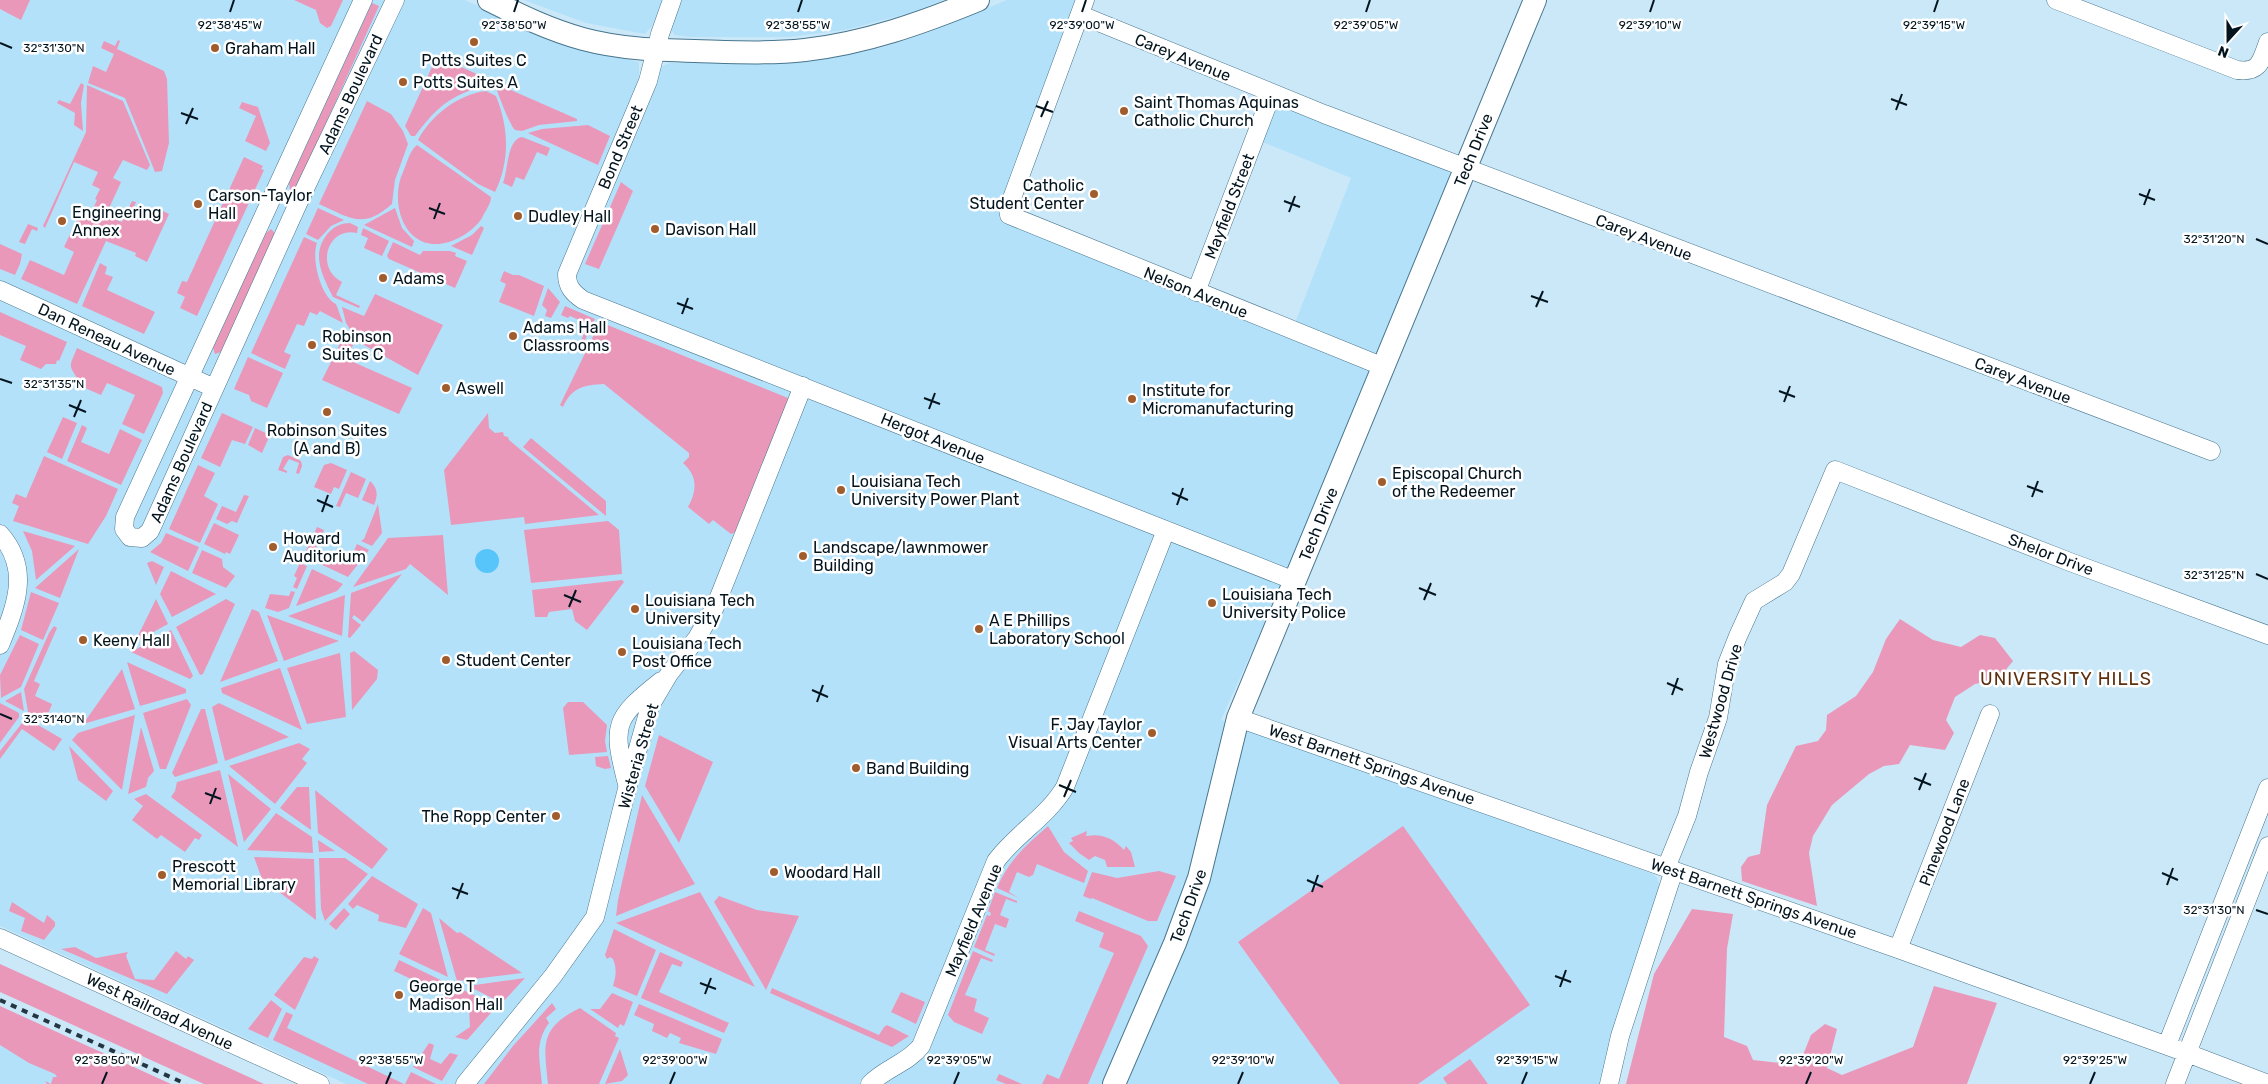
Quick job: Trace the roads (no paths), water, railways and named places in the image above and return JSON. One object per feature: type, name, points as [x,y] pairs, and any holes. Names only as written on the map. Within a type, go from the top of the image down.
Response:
[{"type":"main road","points":[[489,0],[539,24],[582,39],[625,48],[741,52],[804,50],[852,42],[895,32],[978,0]]},
{"type":"main road","name":"Tech Drive","points":[[1114,1084],[1175,944],[1199,878],[1238,718],[1535,0]]},
{"type":"street","name":"Adams Boulevard","points":[[363,0],[125,517],[124,529],[130,537],[142,538],[150,531],[300,199],[395,0]]},
{"type":"street","name":"Bond Street","points":[[572,291],[567,282],[567,274],[644,89],[672,0]]},
{"type":"street","points":[[2056,0],[2229,68],[2251,71],[2259,63],[2268,42]]},
{"type":"street","name":"Carey Avenue","points":[[1083,7],[1272,93],[1465,169],[2211,451]]},
{"type":"street","name":"Nelson Avenue","points":[[1083,7],[1008,209],[1009,215],[1384,367]]},
{"type":"street","name":"Mayfield Street","points":[[1196,292],[1272,93]]},
{"type":"street","name":"Dan Reneau Avenue","points":[[0,290],[214,388]]},
{"type":"street","name":"Hergot Avenue","points":[[572,291],[583,300],[1296,581]]},
{"type":"street","name":"Wisteria Street","points":[[465,1084],[553,976],[595,917],[650,706],[669,674],[697,638],[715,607],[803,386]]},
{"type":"street","name":"Shelor Drive","points":[[1835,470],[2070,562],[2268,635]]},
{"type":"street","name":"Westwood Drive","points":[[1609,1084],[1620,1036],[1699,772],[1718,718],[1728,664],[1738,636],[1754,601],[1785,582],[1791,574],[1835,470]]},
{"type":"street","name":"Mayfield Avenue","points":[[870,1084],[878,1076],[909,1058],[922,1046],[996,861],[1013,840],[1054,802],[1065,787],[1166,530]]},
{"type":"street","points":[[0,534],[15,556],[19,570],[14,602],[0,645]]},
{"type":"street","points":[[628,785],[618,744],[623,717],[632,703],[669,674]]},
{"type":"street","name":"Pinewood Lane","points":[[1898,949],[1990,714]]},
{"type":"street","name":"West Barnett Springs Avenue","points":[[1238,718],[1898,949],[2167,1045],[2268,1084]]},
{"type":"street","points":[[2167,1045],[2268,788]]},
{"type":"street","points":[[2175,1084],[2268,846]]},
{"type":"street","name":"West Railroad Avenue","points":[[0,938],[320,1084]]},
{"type":"water","points":[[487,549],[492,550],[498,556],[498,566],[492,572],[487,573],[482,572],[476,566],[475,561],[476,556],[482,550]]},
{"type":"railway","points":[[0,1000],[186,1084]]},
{"type":"place","name":"Potts Suites C","points":[[474,42]]},
{"type":"place","name":"Graham Hall","points":[[215,48]]},
{"type":"place","name":"Potts Suites A","points":[[403,82]]},
{"type":"place","name":"Saint Thomas Aquinas Catholic Church","points":[[1124,111]]},
{"type":"place","name":"Catholic Student Center","points":[[1094,194]]},
{"type":"place","name":"Carson-Taylor Hall","points":[[198,204]]},
{"type":"place","name":"Dudley Hall","points":[[518,216]]},
{"type":"place","name":"Engineering Annex","points":[[62,221]]},
{"type":"place","name":"Davison Hall","points":[[655,229]]},
{"type":"place","name":"Adams","points":[[383,278]]},
{"type":"place","name":"Adams Hall Classrooms","points":[[513,336]]},
{"type":"place","name":"Robinson Suites C","points":[[312,345]]},
{"type":"place","name":"Aswell","points":[[446,388]]},
{"type":"place","name":"Institute for Micromanufacturing","points":[[1132,399]]},
{"type":"place","name":"Robinson Suites (A and B)","points":[[327,412]]},
{"type":"place","name":"Episcopal Church of the Redeemer","points":[[1382,482]]},
{"type":"place","name":"Louisiana Tech University Power Plant","points":[[841,490]]},
{"type":"place","name":"Howard Auditorium","points":[[273,547]]},
{"type":"place","name":"Landscape/lawnmower Building","points":[[803,556]]},
{"type":"place","name":"Louisiana Tech University Police","points":[[1212,603]]},
{"type":"place","name":"Louisiana Tech University","points":[[635,609]]},
{"type":"place","name":"A E Phillips Laboratory School","points":[[979,629]]},
{"type":"place","name":"Keeny Hall","points":[[83,640]]},
{"type":"place","name":"Louisiana Tech Post Office","points":[[622,652]]},
{"type":"place","name":"Student Center","points":[[446,660]]},
{"type":"place","name":"F. Jay Taylor Visual Arts Center","points":[[1152,733]]},
{"type":"place","name":"Band Building","points":[[856,768]]},
{"type":"place","name":"The Ropp Center","points":[[556,816]]},
{"type":"place","name":"Woodard Hall","points":[[774,872]]},
{"type":"place","name":"Prescott Memorial Library","points":[[162,875]]},
{"type":"place","name":"George T Madison Hall","points":[[399,995]]},
{"type":"district","name":"UNIVERSITY HILLS","points":[[2066,679]]}]
